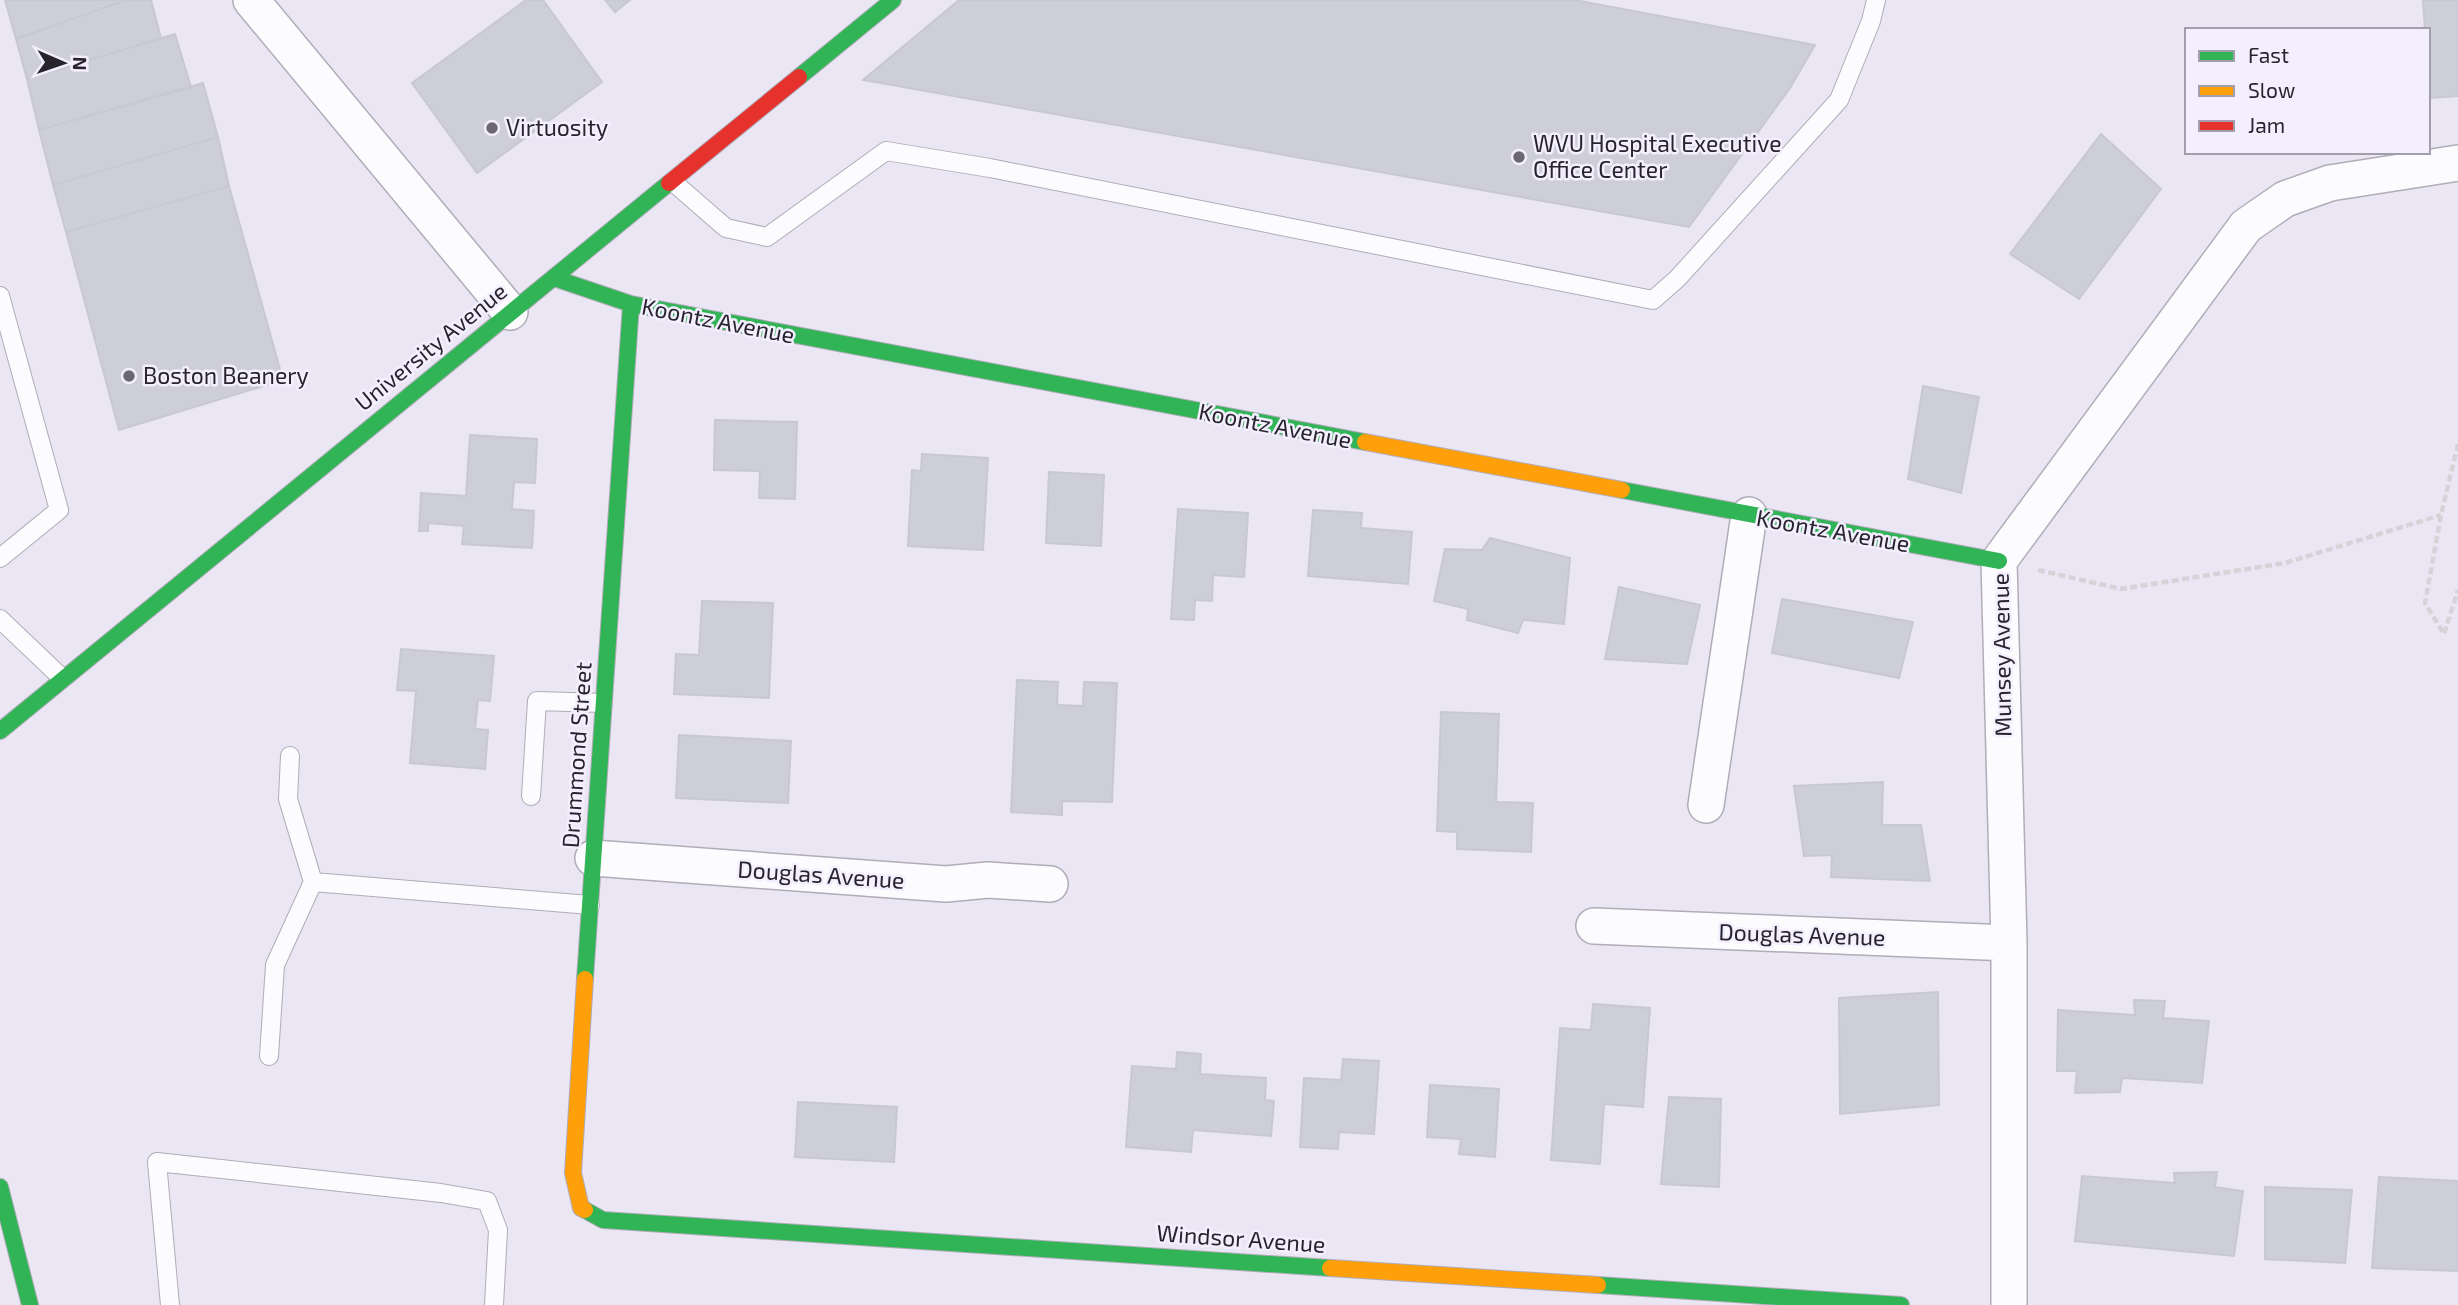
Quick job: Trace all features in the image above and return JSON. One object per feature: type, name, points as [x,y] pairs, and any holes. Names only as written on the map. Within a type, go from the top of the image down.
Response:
[{"type":"street","points":[[251,0],[510,312]]},
{"type":"street","name":"University Avenue","points":[[0,731],[892,0]]},
{"type":"street","name":"Munsey Avenue","points":[[2009,1305],[2009,943],[1999,561],[2246,226],[2285,200],[2330,183],[2458,163]]},
{"type":"street","name":"Koontz Avenue","points":[[554,278],[631,304],[1999,561]]},
{"type":"street","name":"Drummond Street","points":[[581,1208],[573,1173],[631,304]]},
{"type":"street","points":[[1706,805],[1749,515]]},
{"type":"street","name":"Douglas Avenue","points":[[593,858],[946,884],[988,880],[1050,884]]},
{"type":"street","name":"Douglas Avenue","points":[[1594,926],[2009,943]]},
{"type":"street","points":[[0,1187],[30,1305]]},
{"type":"street","name":"Windsor Avenue","points":[[581,1208],[603,1220],[1901,1305]]},
{"type":"lane","points":[[673,182],[726,228],[767,237],[886,151],[990,168],[1653,300],[1677,279],[1839,100],[1871,21],[1876,0]]},
{"type":"lane","points":[[0,296],[59,510],[0,558]]},
{"type":"lane","points":[[0,619],[62,678]]},
{"type":"lane","points":[[531,796],[537,701],[603,703]]},
{"type":"lane","points":[[269,1056],[275,965],[313,882],[288,799],[290,757]]},
{"type":"lane","points":[[313,882],[590,905]]},
{"type":"lane","points":[[170,1305],[157,1161],[487,1201],[498,1230],[494,1305]]},
{"type":"path","points":[[2458,444],[2441,515],[2425,603],[2444,634],[2458,590]]},
{"type":"path","points":[[1999,561],[2121,589],[2285,563],[2441,515]]},
{"type":"building","points":[[5,0],[120,0],[121,2],[16,39]]},
{"type":"building","points":[[126,0],[151,0],[161,38],[27,79],[16,39]]},
{"type":"building","name":"Virtuosity","points":[[526,0],[543,0],[602,82],[477,173],[412,83]]},
{"type":"building","points":[[605,0],[630,0],[615,12]]},
{"type":"building","name":"WVU Hospital Executive Office Center","points":[[959,0],[1575,0],[1815,45],[1790,88],[1689,227],[863,80]]},
{"type":"building","points":[[2423,0],[2458,0],[2458,96],[2430,98],[2430,28],[2425,28]]},
{"type":"building","points":[[175,34],[191,87],[39,130],[27,79]]},
{"type":"building","points":[[203,83],[218,137],[53,185],[39,130]]},
{"type":"building","points":[[2101,134],[2161,189],[2079,299],[2010,254]]},
{"type":"building","points":[[218,137],[229,186],[66,232],[53,185]]},
{"type":"building","points":[[229,186],[283,380],[119,430],[66,232]]},
{"type":"building","points":[[1923,386],[1979,397],[1961,493],[1908,479]]},
{"type":"building","points":[[715,420],[797,422],[795,499],[759,498],[760,471],[714,470]]},
{"type":"building","points":[[470,435],[537,439],[535,483],[514,482],[512,509],[534,511],[532,548],[462,544],[464,526],[428,523],[428,531],[419,531],[421,493],[466,496]]},
{"type":"building","points":[[922,454],[988,458],[983,550],[908,546],[912,470],[921,471]]},
{"type":"building","points":[[1049,472],[1104,475],[1101,546],[1046,543]]},
{"type":"building","points":[[1178,509],[1248,513],[1244,577],[1213,575],[1212,601],[1195,600],[1194,620],[1171,619]]},
{"type":"building","points":[[1313,510],[1362,513],[1361,528],[1412,532],[1408,584],[1308,576]]},
{"type":"building","points":[[1490,538],[1570,558],[1564,624],[1523,620],[1518,633],[1467,620],[1468,609],[1434,601],[1445,549],[1482,550]]},
{"type":"building","points":[[1619,587],[1700,605],[1687,664],[1605,659]]},
{"type":"building","points":[[1782,599],[1913,622],[1899,678],[1772,653]]},
{"type":"building","points":[[702,601],[773,603],[769,698],[674,694],[676,654],[699,655]]},
{"type":"building","points":[[401,649],[494,656],[490,701],[478,700],[475,729],[488,730],[485,769],[410,763],[416,691],[397,690]]},
{"type":"building","points":[[1017,680],[1058,682],[1057,705],[1083,706],[1084,682],[1117,683],[1112,802],[1062,801],[1062,815],[1011,812]]},
{"type":"building","points":[[1441,712],[1499,714],[1496,802],[1533,803],[1531,852],[1457,849],[1457,832],[1437,831]]},
{"type":"building","points":[[679,735],[791,741],[788,803],[676,798]]},
{"type":"building","points":[[1883,782],[1882,825],[1921,825],[1930,881],[1831,877],[1832,855],[1804,856],[1794,786]]},
{"type":"building","points":[[1938,992],[1939,1105],[1840,1114],[1839,998]]},
{"type":"building","points":[[2134,1000],[2165,1001],[2163,1018],[2209,1021],[2202,1083],[2122,1078],[2120,1092],[2075,1093],[2077,1071],[2057,1071],[2058,1010],[2135,1015]]},
{"type":"building","points":[[1593,1004],[1650,1008],[1643,1107],[1604,1104],[1600,1164],[1551,1160],[1560,1028],[1591,1030]]},
{"type":"building","points":[[1177,1052],[1201,1054],[1200,1074],[1266,1078],[1265,1100],[1274,1101],[1271,1136],[1193,1130],[1191,1152],[1126,1147],[1132,1066],[1176,1069]]},
{"type":"building","points":[[1343,1059],[1379,1061],[1374,1134],[1339,1132],[1338,1149],[1300,1147],[1304,1078],[1341,1080]]},
{"type":"building","points":[[1430,1085],[1499,1089],[1495,1157],[1459,1154],[1461,1139],[1427,1137]]},
{"type":"building","points":[[1669,1097],[1721,1099],[1719,1187],[1661,1184]]},
{"type":"building","points":[[798,1102],[897,1107],[894,1162],[795,1157]]},
{"type":"building","points":[[2217,1172],[2215,1187],[2243,1191],[2234,1256],[2075,1241],[2082,1176],[2175,1183],[2174,1173]]},
{"type":"building","points":[[2379,1177],[2458,1181],[2458,1271],[2372,1268]]},
{"type":"building","points":[[2265,1187],[2352,1190],[2345,1263],[2265,1259]]},
{"type":"traffic: fast","points":[[799,77],[893,0]]},
{"type":"traffic: fast","points":[[0,731],[669,183]]},
{"type":"traffic: fast","points":[[554,278],[631,304],[1365,442]]},
{"type":"traffic: fast","points":[[585,979],[631,304]]},
{"type":"traffic: fast","points":[[1622,490],[1999,561]]},
{"type":"traffic: fast","points":[[0,1187],[30,1305]]},
{"type":"traffic: fast","points":[[585,1210],[603,1220],[1330,1268]]},
{"type":"traffic: fast","points":[[1598,1285],[1901,1305]]},
{"type":"traffic: slow","points":[[1365,442],[1622,490]]},
{"type":"traffic: slow","points":[[585,979],[573,1173],[581,1208],[585,1210]]},
{"type":"traffic: slow","points":[[1330,1268],[1598,1285]]},
{"type":"traffic: jam","points":[[669,183],[799,77]]},
{"type":"place","name":"Virtuosity","points":[[492,128]]},
{"type":"place","name":"WVU Hospital Executive Office Center","points":[[1519,157]]},
{"type":"place","name":"Boston Beanery","points":[[129,376]]}]
